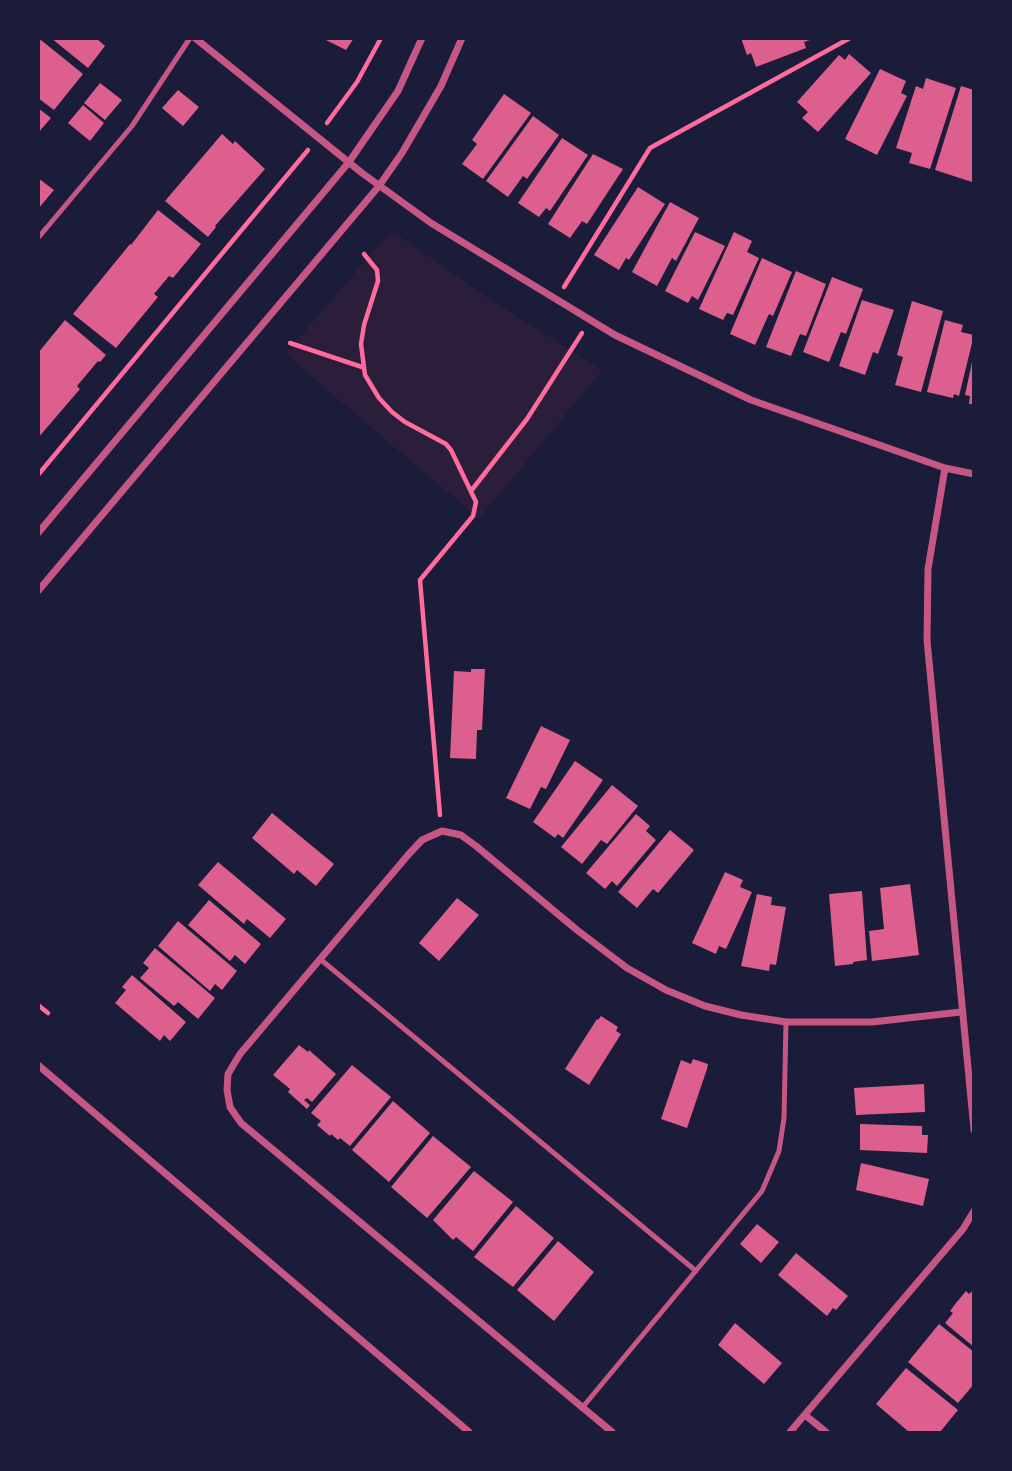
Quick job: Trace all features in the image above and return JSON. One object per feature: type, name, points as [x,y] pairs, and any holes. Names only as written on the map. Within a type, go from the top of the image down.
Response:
[{"type":"street","points":[[193,38],[362,173],[431,223],[615,335],[751,400],[944,468],[974,474]]},
{"type":"street","points":[[38,533],[348,162],[398,91],[422,38]]},
{"type":"street","points":[[38,591],[379,186],[442,86],[462,38]]},
{"type":"street","points":[[944,468],[932,536],[926,603],[961,1012],[974,1130]]},
{"type":"street","points":[[612,1433],[241,1123],[230,1107],[227,1090],[228,1074],[240,1054],[408,855],[422,840],[442,831],[461,835],[627,968],[666,990],[705,1006],[786,1022],[872,1021],[961,1012]]},
{"type":"street","points":[[38,1065],[469,1433]]},
{"type":"street","points":[[790,1433],[963,1229],[974,1211]]},
{"type":"street","points":[[805,1415],[826,1433]]},
{"type":"lane","points":[[38,238],[132,126],[193,38]]},
{"type":"lane","points":[[320,959],[696,1271]]},
{"type":"lane","points":[[582,1408],[762,1191],[779,1151],[783,1118],[786,1022]]},
{"type":"path","points":[[38,475],[300,161],[357,82],[381,38]]},
{"type":"path","points":[[555,300],[650,148],[849,38]]},
{"type":"path","points":[[364,254],[377,270],[378,281],[361,344],[363,367],[370,386],[405,422],[446,444],[476,502],[473,516],[420,580],[442,831]]},
{"type":"path","points":[[471,491],[527,419],[590,320]]},
{"type":"path","points":[[290,343],[363,367]]},
{"type":"path","points":[[38,1005],[48,1013]]},
{"type":"shaded area","points":[[388,234],[398,235],[494,302],[603,370],[479,519],[285,354]]},
{"type":"building","points":[[51,38],[96,38],[105,46],[88,68]]},
{"type":"building","points":[[322,38],[354,38],[346,50]]},
{"type":"building","points":[[741,38],[813,39],[804,42],[806,48],[756,67],[751,53],[747,55]]},
{"type":"building","points":[[41,40],[83,74],[54,110],[38,98],[38,42]]},
{"type":"building","points":[[849,54],[871,73],[818,132],[802,118],[808,112],[797,102],[839,55],[845,60]]},
{"type":"building","points":[[880,69],[906,81],[901,93],[907,96],[877,155],[845,139]]},
{"type":"building","points":[[926,78],[956,88],[930,169],[909,163],[912,153],[896,148],[916,86],[923,89]]},
{"type":"building","points":[[100,83],[122,100],[105,120],[84,103]]},
{"type":"building","points":[[961,86],[974,90],[972,182],[935,170]]},
{"type":"building","points":[[178,90],[199,107],[183,126],[162,108]]},
{"type":"building","points":[[504,94],[531,113],[483,179],[462,164],[477,144],[472,140]]},
{"type":"building","points":[[83,105],[104,123],[90,141],[68,123]]},
{"type":"building","points":[[38,108],[51,118],[38,133]]},
{"type":"building","points":[[533,116],[559,135],[527,179],[523,176],[508,197],[486,181]]},
{"type":"building","points":[[222,134],[233,144],[235,141],[265,169],[208,237],[165,201]]},
{"type":"building","points":[[562,138],[588,155],[550,211],[546,208],[539,217],[518,203]]},
{"type":"building","points":[[593,154],[623,169],[587,224],[582,221],[570,238],[548,224]]},
{"type":"building","points":[[38,178],[54,190],[38,209]]},
{"type":"building","points":[[638,187],[665,204],[629,260],[626,258],[619,270],[594,255]]},
{"type":"building","points":[[670,202],[699,218],[676,261],[672,258],[657,286],[632,272]]},
{"type":"building","points":[[158,210],[201,244],[173,278],[169,276],[154,294],[158,297],[116,348],[73,314]]},
{"type":"building","points":[[695,232],[725,246],[698,300],[692,296],[688,303],[665,291]]},
{"type":"building","points":[[734,232],[752,241],[747,252],[759,258],[733,315],[727,313],[723,320],[699,309]]},
{"type":"building","points":[[762,258],[792,272],[773,316],[769,314],[755,345],[730,334]]},
{"type":"building","points":[[796,271],[826,284],[806,336],[800,334],[791,356],[766,347]]},
{"type":"building","points":[[832,277],[863,289],[846,334],[841,332],[829,362],[803,352]]},
{"type":"building","points":[[862,300],[894,310],[878,354],[873,352],[865,375],[839,366]]},
{"type":"building","points":[[912,301],[943,311],[921,392],[895,385],[903,357],[897,355]]},
{"type":"building","points":[[65,320],[106,355],[77,386],[80,389],[38,438],[38,353]]},
{"type":"building","points":[[945,320],[963,325],[961,332],[974,335],[959,396],[954,394],[953,398],[927,392]]},
{"type":"building","points":[[972,362],[974,404],[969,404],[970,396],[965,395]]},
{"type":"building","points":[[471,669],[485,669],[482,730],[477,730],[476,759],[450,758],[454,671],[471,672]]},
{"type":"building","points":[[541,726],[570,740],[546,789],[541,787],[530,809],[506,798]]},
{"type":"building","points":[[575,761],[603,780],[563,838],[558,834],[555,838],[533,822]]},
{"type":"building","points":[[612,785],[638,806],[607,844],[601,840],[582,864],[561,847]]},
{"type":"building","points":[[272,813],[334,864],[316,886],[297,870],[294,874],[252,838]]},
{"type":"building","points":[[636,814],[650,826],[646,831],[656,840],[617,886],[612,881],[605,889],[586,873]]},
{"type":"building","points":[[670,830],[694,850],[658,893],[653,889],[637,908],[618,892]]},
{"type":"building","points":[[218,862],[286,919],[270,938],[247,919],[244,924],[198,885]]},
{"type":"building","points":[[725,872],[743,880],[740,887],[752,892],[726,949],[719,946],[716,954],[692,943]]},
{"type":"building","points":[[910,884],[919,955],[872,961],[869,931],[884,929],[880,888]]},
{"type":"building","points":[[862,891],[867,960],[835,966],[829,894]]},
{"type":"building","points":[[757,894],[772,897],[771,905],[786,907],[776,965],[770,964],[769,971],[741,966]]},
{"type":"building","points":[[457,898],[479,915],[439,961],[419,943]]},
{"type":"building","points":[[209,900],[261,944],[245,964],[235,955],[230,961],[188,925]]},
{"type":"building","points":[[178,921],[237,971],[222,990],[215,984],[210,991],[158,946]]},
{"type":"building","points":[[155,948],[215,998],[198,1019],[178,1002],[174,1006],[140,978],[149,968],[143,963]]},
{"type":"building","points":[[132,975],[186,1022],[170,1041],[164,1035],[160,1041],[115,1003],[126,990],[122,987]]},
{"type":"building","points":[[601,1016],[618,1027],[616,1031],[621,1034],[589,1085],[565,1069]]},
{"type":"building","points":[[299,1045],[308,1052],[309,1050],[336,1074],[312,1102],[307,1098],[304,1100],[310,1105],[307,1109],[288,1092],[290,1089],[273,1075]]},
{"type":"building","points":[[693,1059],[708,1064],[687,1128],[661,1119],[681,1060],[691,1064]]},
{"type":"building","points":[[352,1065],[391,1097],[350,1146],[340,1138],[338,1140],[331,1134],[330,1136],[317,1125],[321,1121],[311,1113]]},
{"type":"building","points":[[924,1084],[925,1112],[856,1115],[854,1088]]},
{"type":"building","points":[[393,1101],[430,1133],[389,1182],[352,1150]]},
{"type":"building","points":[[860,1124],[922,1126],[922,1135],[928,1135],[927,1153],[860,1150]]},
{"type":"building","points":[[433,1136],[471,1167],[427,1218],[391,1187]]},
{"type":"building","points":[[861,1163],[929,1179],[923,1206],[856,1190]]},
{"type":"building","points":[[474,1171],[513,1202],[473,1251],[456,1237],[453,1240],[433,1220]]},
{"type":"building","points":[[516,1206],[554,1238],[513,1287],[474,1257]]},
{"type":"building","points":[[757,1224],[779,1242],[761,1263],[740,1244]]},
{"type":"building","points":[[558,1241],[594,1272],[554,1321],[517,1290]]},
{"type":"building","points":[[796,1253],[848,1296],[827,1316],[778,1275]]},
{"type":"building","points":[[974,1289],[974,1347],[945,1323],[953,1313],[950,1311],[966,1291],[969,1294]]},
{"type":"building","points":[[735,1323],[782,1363],[764,1384],[718,1345]]},
{"type":"building","points":[[939,1324],[974,1352],[974,1384],[958,1403],[908,1362]]},
{"type":"building","points":[[906,1368],[958,1410],[940,1432],[909,1432],[876,1404]]}]
